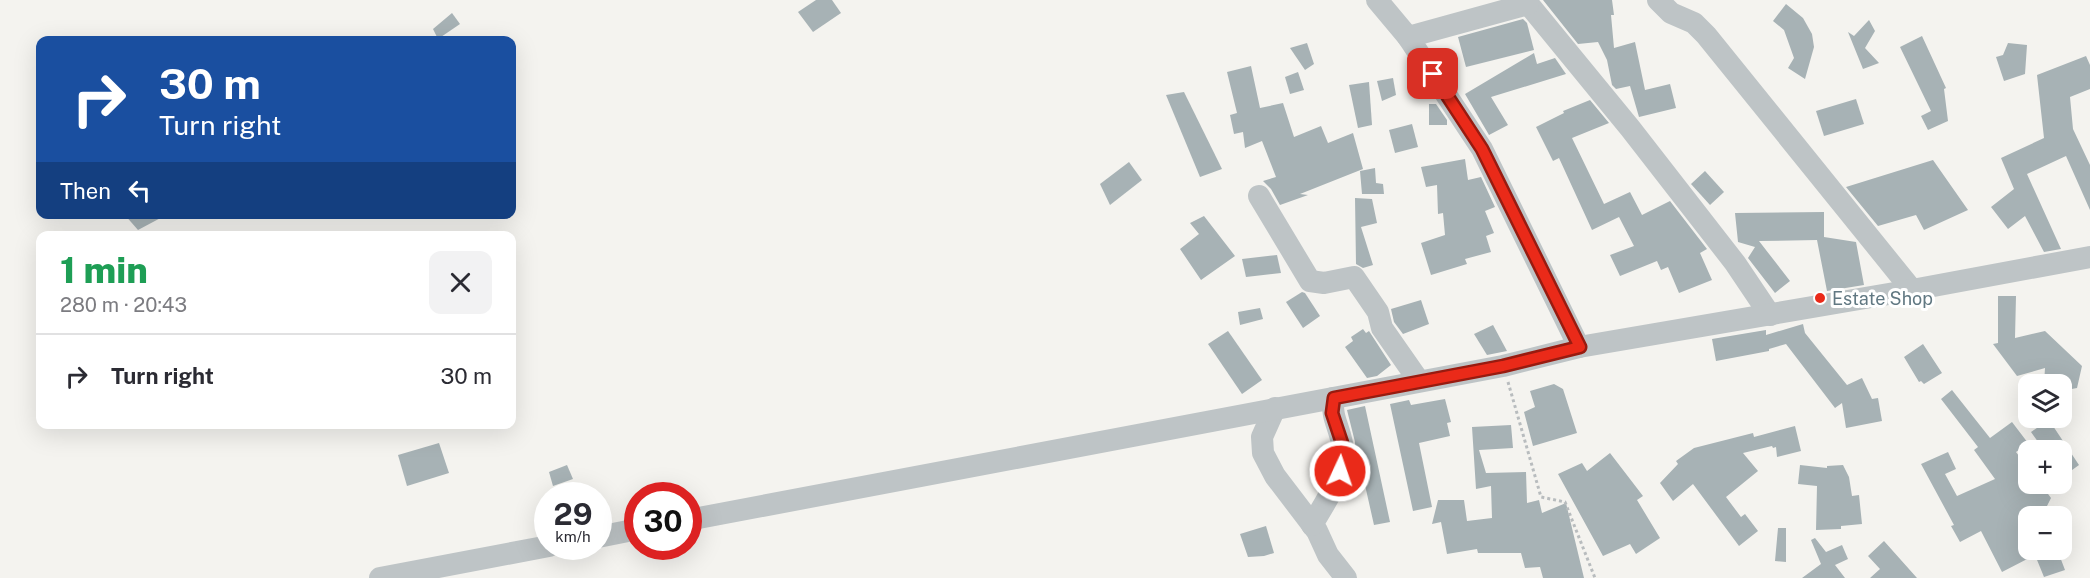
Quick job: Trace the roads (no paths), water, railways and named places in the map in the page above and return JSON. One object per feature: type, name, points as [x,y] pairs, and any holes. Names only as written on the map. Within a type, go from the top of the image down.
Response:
[{"type":"street","points":[[1377,0],[1408,37],[1482,149],[1580,347]]},
{"type":"street","points":[[1658,0],[1671,13],[1694,23],[1707,35],[1912,290]]},
{"type":"street","points":[[1408,37],[1526,2],[1630,128],[1735,262],[1770,315]]},
{"type":"street","points":[[1259,196],[1310,280],[1324,283],[1354,277],[1378,312],[1382,328],[1419,381]]},
{"type":"street","points":[[702,517],[1503,366],[1580,347],[1912,290],[2090,256]]},
{"type":"street","points":[[1312,525],[1340,471],[1342,443],[1332,413],[1334,398]]},
{"type":"street","points":[[1275,408],[1262,437],[1263,453],[1275,476],[1317,531],[1328,555],[1346,578]]},
{"type":"street","points":[[380,578],[534,549]]},
{"type":"place","name":"Estate Shop","points":[[1820,298]]}]
